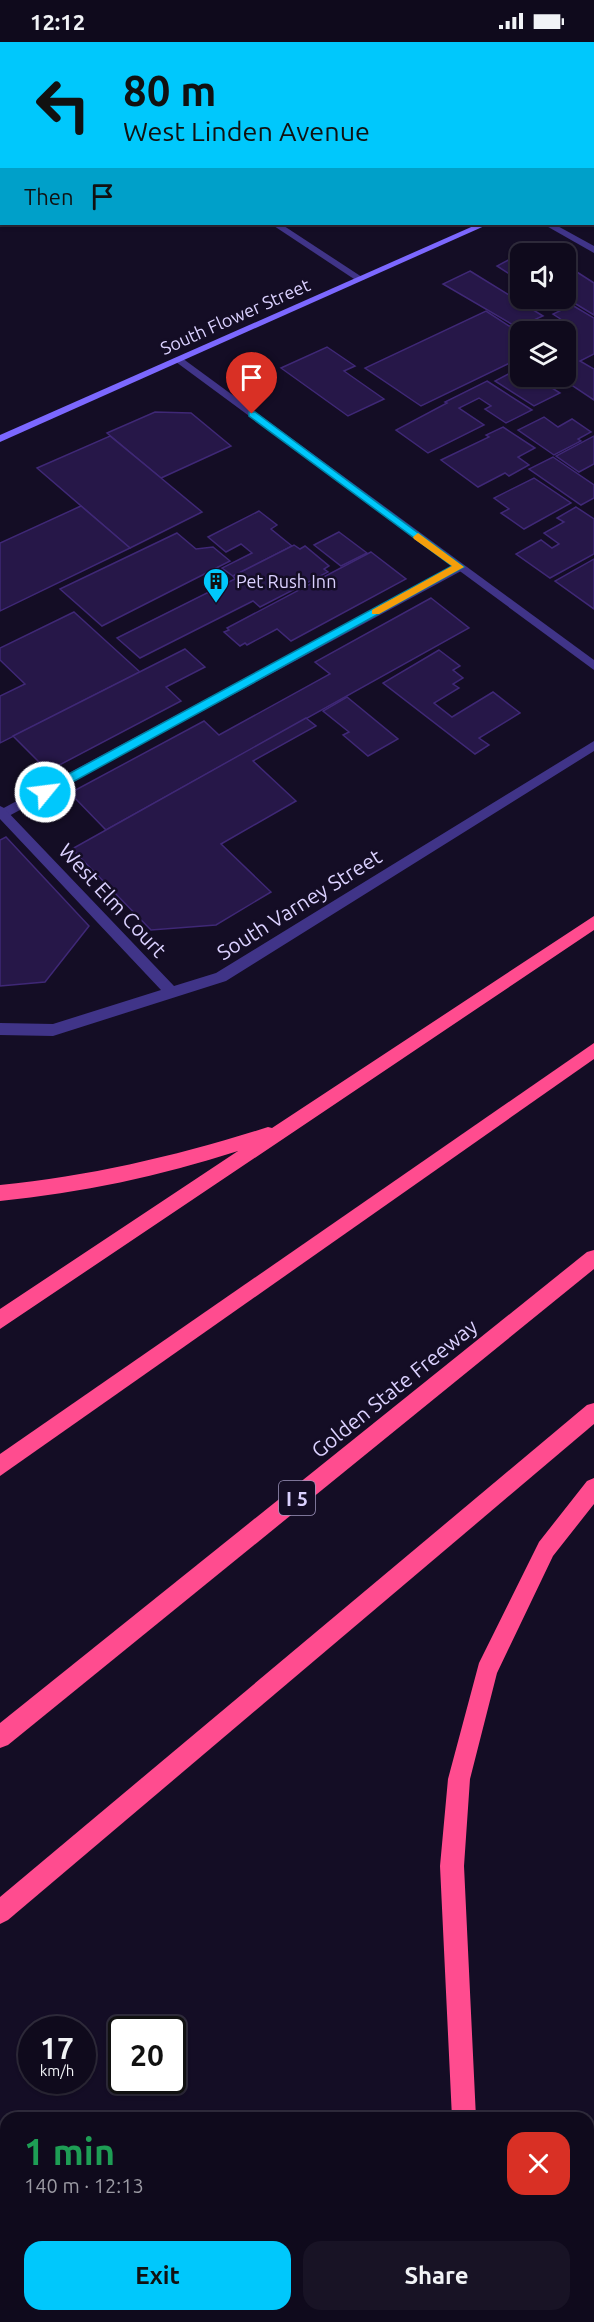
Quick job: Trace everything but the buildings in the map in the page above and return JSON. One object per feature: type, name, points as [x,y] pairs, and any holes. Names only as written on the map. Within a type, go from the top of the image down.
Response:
[{"type":"highway","points":[[0,1320],[594,922]]},
{"type":"highway","points":[[0,1466],[594,1050]]},
{"type":"highway","points":[[0,1192],[99,1181],[186,1161],[290,1127]]},
{"type":"highway","name":"Golden State Freeway","points":[[0,1737],[594,1258]]},
{"type":"highway","points":[[0,1912],[594,1412]]},
{"type":"highway","points":[[464,2112],[452,1866],[459,1779],[487,1671],[546,1550],[594,1488]]},
{"type":"street","points":[[278,225],[360,279]]},
{"type":"street","name":"South Flower Street","points":[[0,440],[482,225]]},
{"type":"street","points":[[550,225],[594,250]]},
{"type":"street","points":[[178,360],[594,666]]},
{"type":"street","points":[[2,813],[459,567]]},
{"type":"street","name":"South Varney Street","points":[[0,1029],[53,1030],[221,977],[594,745]]},
{"type":"street","name":"West Elm Court","points":[[2,813],[171,992]]},
{"type":"slow traffic","points":[[376,612],[459,567],[418,537]]},
{"type":"place","name":"Pet Rush Inn","points":[[216,604]]},
{"type":"route","points":[[45,792],[459,567],[252,414]]}]
